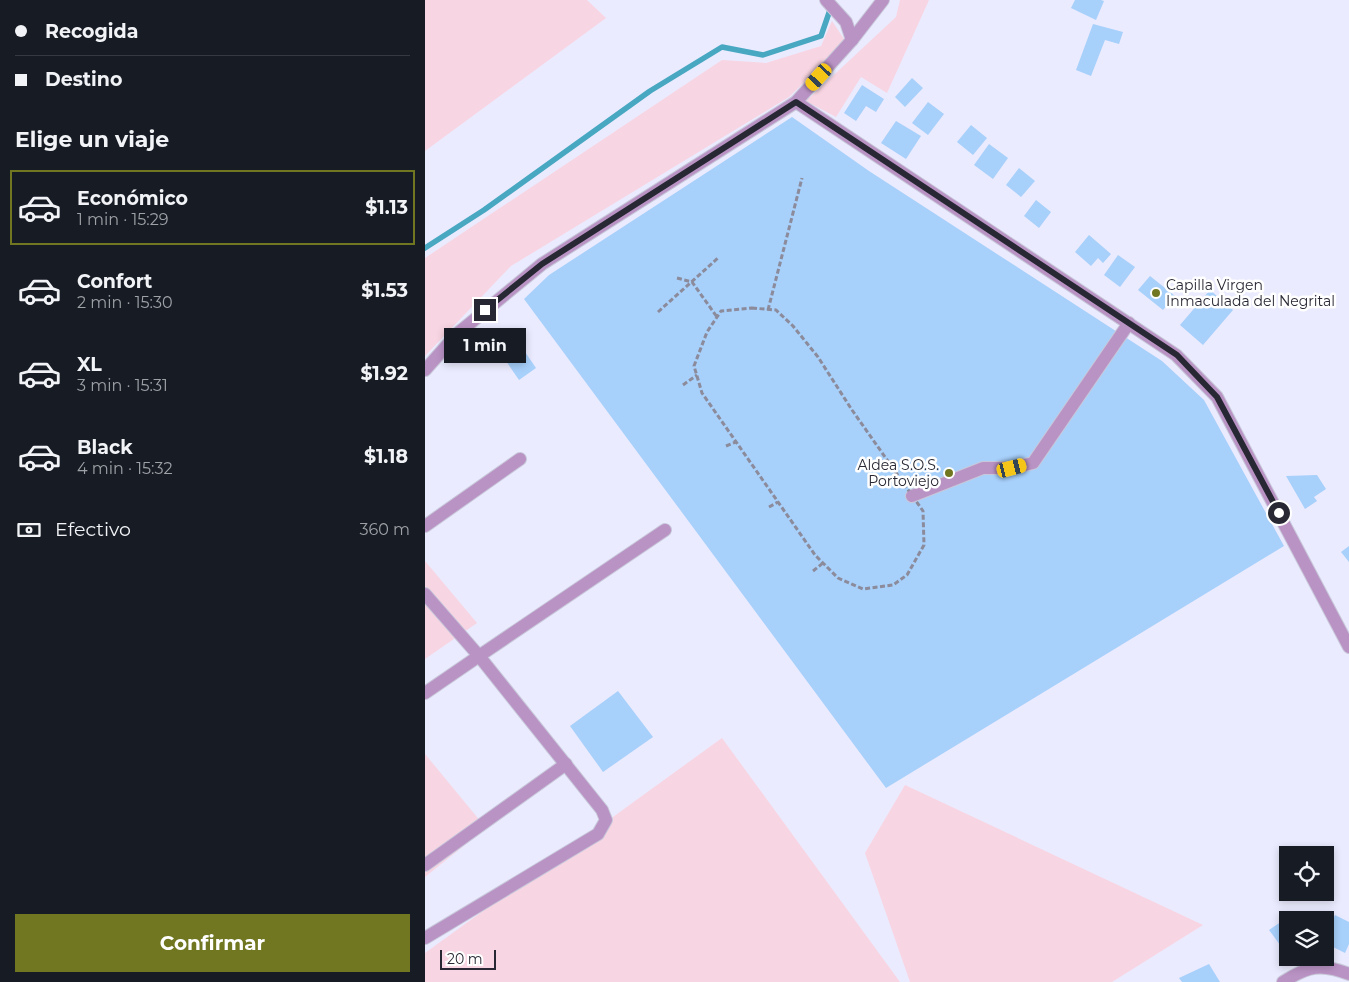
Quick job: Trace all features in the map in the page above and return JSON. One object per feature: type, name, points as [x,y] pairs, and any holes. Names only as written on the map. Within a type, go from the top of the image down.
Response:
[{"type":"street","points":[[826,0],[846,22],[852,40]]},
{"type":"street","points":[[425,370],[457,334],[542,264],[796,102],[852,40],[883,0]]},
{"type":"street","points":[[796,102],[1177,355],[1217,397],[1349,647]]},
{"type":"street","points":[[912,496],[983,468],[1012,468],[1033,463],[1129,324]]},
{"type":"street","points":[[425,526],[520,459]]},
{"type":"street","points":[[425,693],[665,530]]},
{"type":"street","points":[[425,594],[479,656],[606,816],[598,834],[425,938]]},
{"type":"street","points":[[425,865],[566,764]]},
{"type":"street","points":[[1283,982],[1301,971],[1317,967],[1332,967],[1349,974]]},
{"type":"path","points":[[768,310],[802,178]]},
{"type":"path","points":[[657,312],[718,258]]},
{"type":"path","points":[[677,278],[692,282],[717,316]]},
{"type":"path","points":[[776,310],[793,326],[818,357],[923,511],[924,545],[907,575],[893,585],[863,589],[838,578],[815,555],[702,393],[695,366],[707,332],[717,316],[721,311],[776,310]]},
{"type":"path","points":[[683,386],[697,375]]},
{"type":"path","points":[[726,446],[736,442]]},
{"type":"path","points":[[769,507],[778,502]]},
{"type":"path","points":[[813,571],[823,563]]},
{"type":"shaded area","points":[[425,0],[587,0],[606,18],[425,151]]},
{"type":"shaded area","points":[[900,0],[929,0],[887,93],[861,77],[836,117],[806,101],[896,17]]},
{"type":"shaded area","points":[[832,21],[846,42],[789,97],[511,266],[425,356],[425,258],[722,60],[766,63],[821,46]]},
{"type":"shaded area","points":[[425,561],[477,623],[425,659]]},
{"type":"shaded area","points":[[722,738],[900,982],[425,982],[425,953]]},
{"type":"shaded area","points":[[425,754],[486,828],[425,877]]},
{"type":"shaded area","points":[[905,785],[1203,925],[1112,982],[910,982],[865,853]]},
{"type":"building","points":[[1075,0],[1104,1],[1096,20],[1071,8]]},
{"type":"building","points":[[1093,24],[1123,32],[1119,44],[1105,40],[1091,76],[1076,70]]},
{"type":"building","points":[[912,78],[923,88],[905,107],[895,97]]},
{"type":"building","points":[[862,85],[884,99],[876,112],[866,106],[856,121],[844,113]]},
{"type":"building","points":[[928,102],[944,114],[928,135],[912,123]]},
{"type":"building","name":"Aldea S.O.S. Portoviejo","points":[[792,117],[869,171],[1162,361],[1204,400],[1284,546],[886,788],[524,299],[549,275]]},
{"type":"building","points":[[896,121],[921,136],[906,159],[881,143]]},
{"type":"building","points":[[971,125],[987,138],[973,155],[957,142]]},
{"type":"building","points":[[989,144],[1008,158],[993,179],[974,165]]},
{"type":"building","points":[[1019,168],[1035,181],[1021,197],[1006,185]]},
{"type":"building","points":[[1036,200],[1051,212],[1039,228],[1024,216]]},
{"type":"building","points":[[1089,235],[1111,254],[1103,263],[1098,258],[1091,266],[1075,252]]},
{"type":"building","points":[[1118,255],[1135,267],[1120,287],[1104,275]]},
{"type":"building","name":"Capilla Virgen Inmaculada del Negrital","points":[[1150,276],[1175,296],[1163,310],[1138,290]]},
{"type":"building","points":[[1210,290],[1233,310],[1203,345],[1180,325]]},
{"type":"building","points":[[523,349],[536,368],[519,380],[506,361]]},
{"type":"building","points":[[1317,475],[1326,489],[1314,497],[1317,501],[1305,509],[1286,476]]},
{"type":"building","points":[[1349,546],[1349,562],[1341,552]]},
{"type":"building","points":[[618,691],[653,737],[603,772],[570,726]]},
{"type":"building","points":[[1335,915],[1349,922],[1349,944],[1345,953],[1334,948]]},
{"type":"building","points":[[1279,923],[1279,944],[1269,930]]},
{"type":"building","points":[[1209,964],[1220,982],[1182,982],[1179,978]]},
{"type":"waterway","points":[[425,248],[484,210],[650,91],[722,47],[763,55],[821,36],[831,7]]},
{"type":"place","name":"Capilla Virgen Inmaculada del Negrital","points":[[1156,293]]},
{"type":"place","name":"Aldea S.O.S. Portoviejo","points":[[949,473]]},
{"type":"route","points":[[485,310],[542,264],[796,102],[1177,355],[1217,397],[1279,513]]}]
